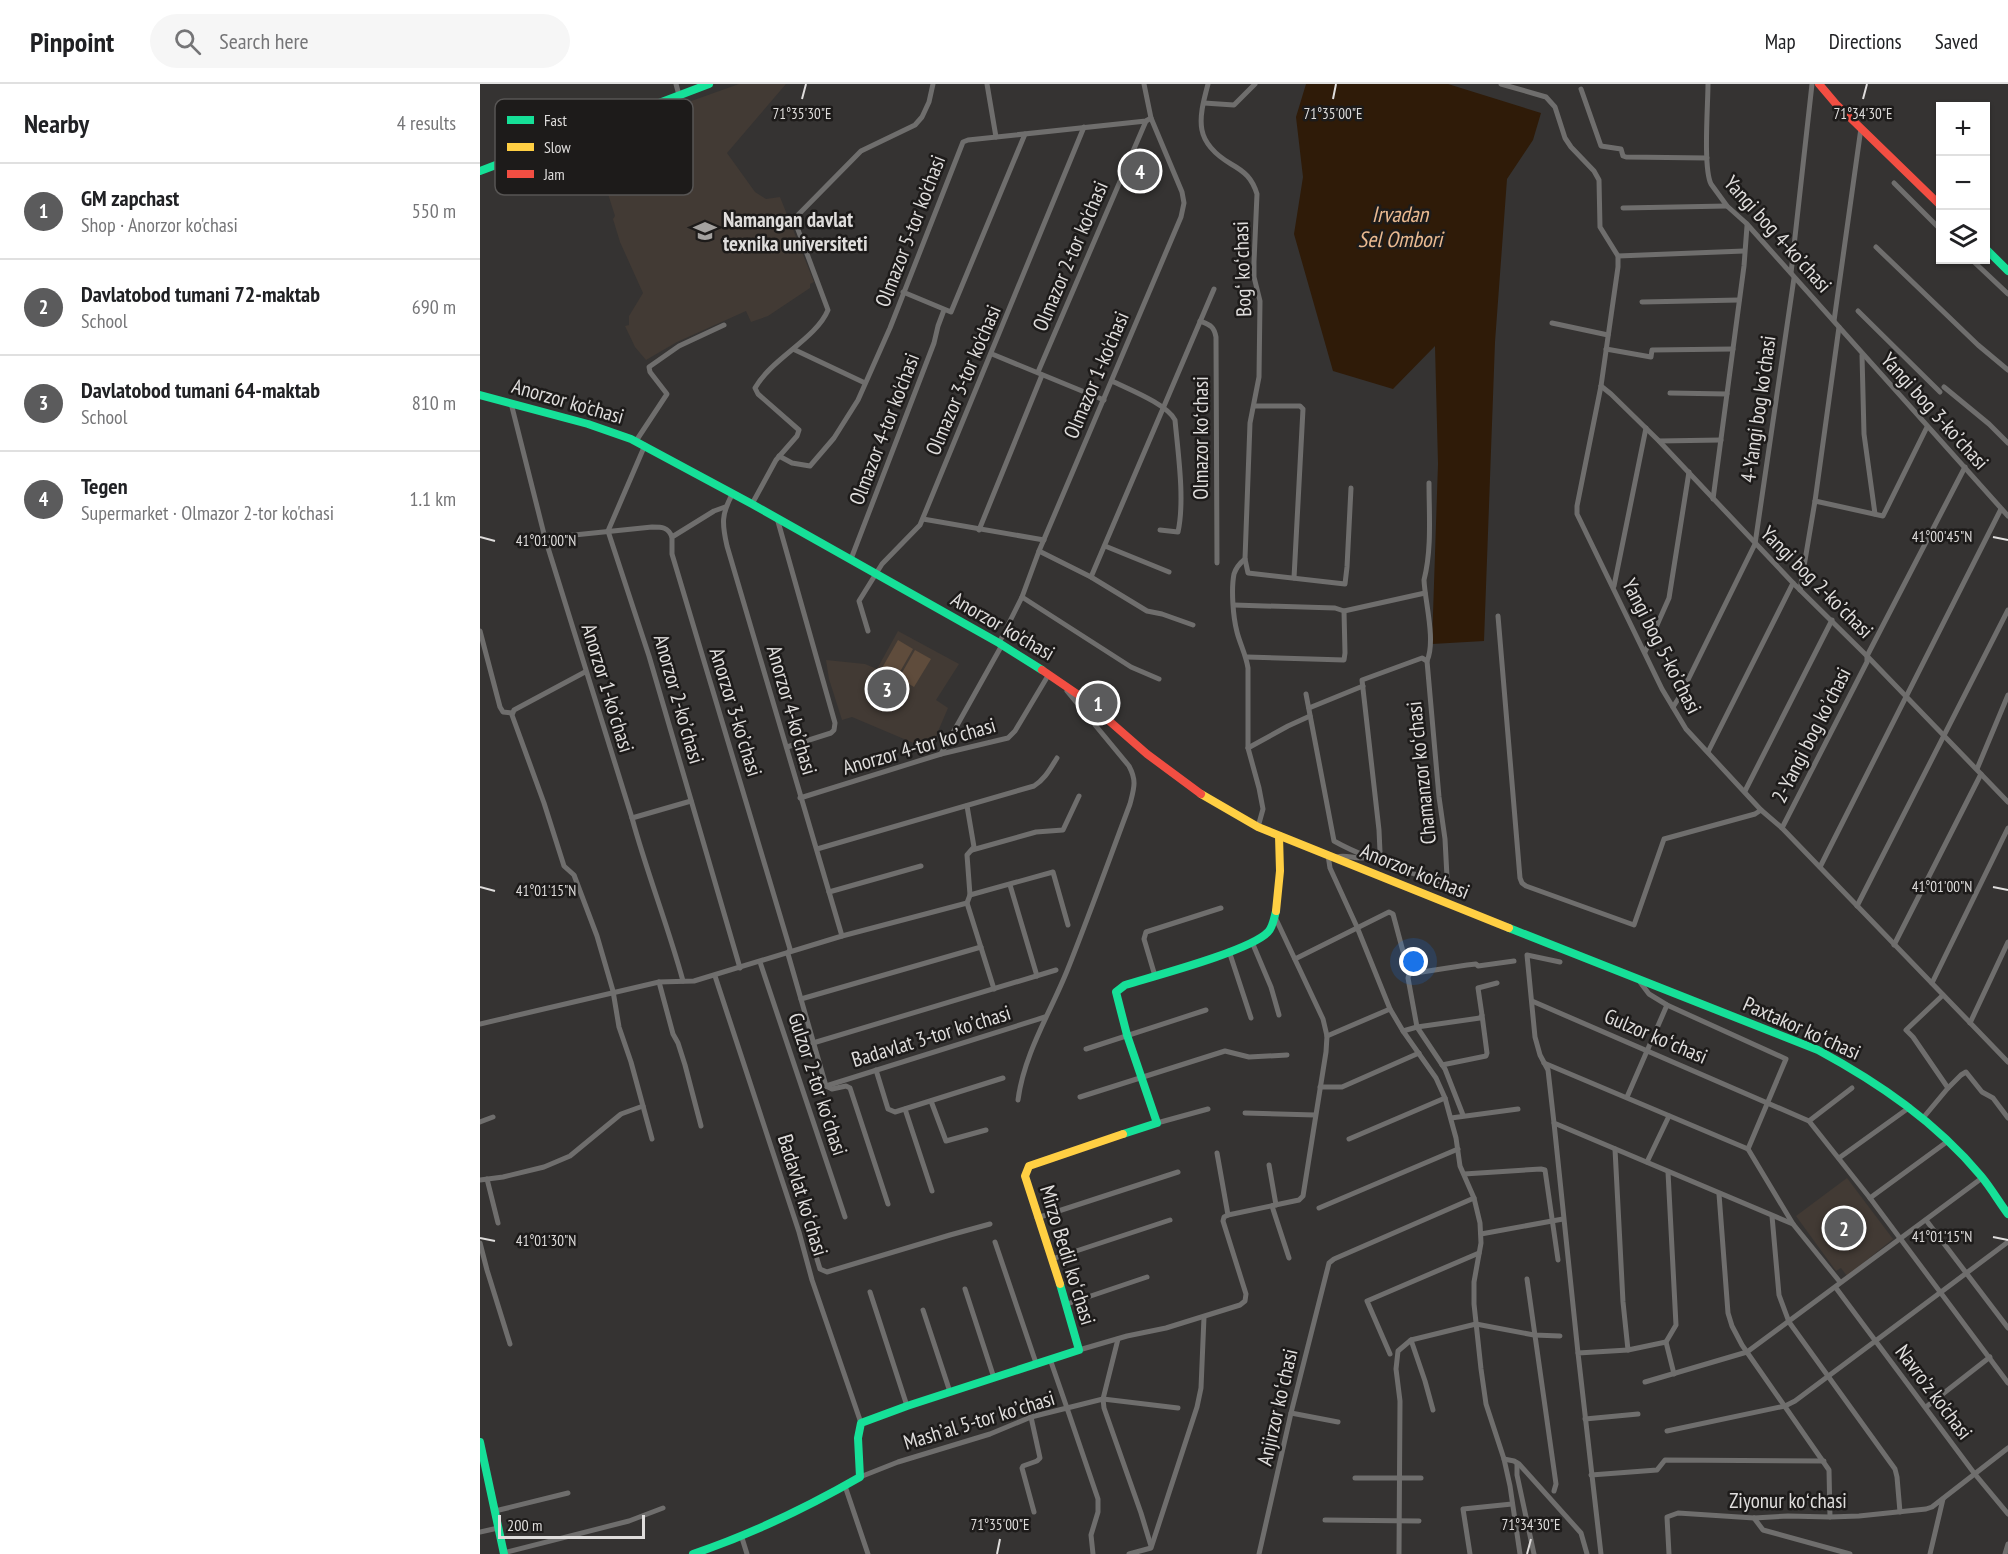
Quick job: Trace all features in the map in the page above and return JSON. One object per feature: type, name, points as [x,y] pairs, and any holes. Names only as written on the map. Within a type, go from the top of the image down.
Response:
[{"type":"main road","points":[[669,99],[709,84]]},
{"type":"main road","points":[[1819,84],[1936,201]]},
{"type":"main road","points":[[480,171],[495,165]]},
{"type":"main road","points":[[1990,253],[2008,271]]},
{"type":"main road","name":"Anorzor ko'chasi","points":[[480,394],[588,424],[645,445],[877,573],[1059,680],[1179,779],[1258,827],[1538,940]]},
{"type":"main road","points":[[1157,1123],[1127,1035],[1116,992],[1125,985],[1229,951],[1267,933],[1275,917],[1280,873],[1279,837]]},
{"type":"main road","name":"Paxtakor koʻchasi","points":[[1538,940],[1818,1050],[1864,1076],[1910,1107],[1948,1141],[1982,1178],[2008,1214]]},
{"type":"main road","name":"Mirzo Bedil koʻchasi","points":[[1079,1350],[1067,1304],[1025,1176],[1029,1166],[1157,1123]]},
{"type":"main road","points":[[693,1554],[742,1538],[794,1514],[860,1477],[858,1438],[861,1424],[907,1406],[1079,1350]]},
{"type":"main road","points":[[480,1442],[504,1554]]},
{"type":"street","points":[[676,84],[679,95]]},
{"type":"street","points":[[752,504],[779,456],[797,436],[799,430],[758,394],[755,388],[777,360],[793,349],[828,310],[795,222],[796,217],[861,151],[915,125],[922,117],[929,102],[933,84]]},
{"type":"street","points":[[987,84],[996,137]]},
{"type":"street","name":"Olmazor 1-ko'chasi","points":[[941,754],[1000,644],[1022,597],[1039,551],[1181,217],[1184,203],[1179,183],[1149,119],[1144,84]]},
{"type":"street","name":"Bogʻ koʻchasi","points":[[1208,84],[1201,128],[1204,140],[1224,160],[1247,174],[1257,194],[1254,277],[1260,301],[1259,377],[1250,423],[1245,560]]},
{"type":"street","points":[[1204,103],[1234,105],[1255,84]]},
{"type":"street","points":[[1502,84],[1546,97],[1555,107],[1565,138],[1599,180],[1600,227],[1618,256],[1744,251]]},
{"type":"street","name":"Yangi bog 4-koʼchasi","points":[[1708,84],[1709,180],[1727,206],[1839,327]]},
{"type":"street","name":"4-Yangi bog koʼchasi","points":[[1755,544],[1792,275],[1812,84]]},
{"type":"street","points":[[1581,89],[1601,146],[1621,148],[1623,156],[1626,157],[1707,158]]},
{"type":"street","name":"Olmazor 5-tor ko'chasi","points":[[779,456],[792,463],[810,466],[834,438],[858,400],[890,328],[963,142],[1149,119]]},
{"type":"street","name":"Olmazor 2-tor ko'chasi","points":[[979,530],[1040,374],[1149,119]]},
{"type":"street","name":"Olmazor 3-tor ko'chasi","points":[[868,631],[859,601],[882,564],[920,525],[923,519],[1084,128]]},
{"type":"street","points":[[1834,321],[1861,128]]},
{"type":"street","name":"Olmazor 4-tor ko'chasi","points":[[852,559],[934,343],[944,310],[951,312],[1025,135]]},
{"type":"street","points":[[1894,183],[1936,223]]},
{"type":"street","points":[[1623,208],[1727,206]]},
{"type":"street","name":"4-Yangi bog koʼchasi","points":[[1713,499],[1747,226]]},
{"type":"street","points":[[1876,247],[1978,345],[2008,370]]},
{"type":"street","name":"Yangi bog 5-koʼchasi","points":[[1618,256],[1601,386],[1576,510],[1662,689],[1686,729],[1761,810],[1782,828],[2008,1062]]},
{"type":"street","points":[[1976,264],[2008,294]]},
{"type":"street","name":"Olmazor koʻchasi","points":[[1091,577],[1214,289]]},
{"type":"street","points":[[903,292],[944,310]]},
{"type":"street","points":[[1642,302],[1739,300]]},
{"type":"street","points":[[1858,311],[1942,389],[1989,424],[2008,443]]},
{"type":"street","name":"Olmazor koʻchasi","points":[[1200,321],[1211,325],[1216,337],[1217,563]]},
{"type":"street","points":[[1552,323],[1608,335]]},
{"type":"street","points":[[636,441],[667,394],[650,372],[649,367],[679,346],[724,325]]},
{"type":"street","points":[[1800,590],[1839,327]]},
{"type":"street","name":"Yangi bog 3-koʼchasi","points":[[1839,327],[2008,516]]},
{"type":"street","points":[[793,349],[865,383]]},
{"type":"street","points":[[1606,349],[1651,357],[1652,350],[1732,349]]},
{"type":"street","points":[[992,354],[1104,400]]},
{"type":"street","points":[[1862,355],[1863,423],[1875,514]]},
{"type":"street","points":[[1112,381],[1164,408]]},
{"type":"street","name":"Yangi bog 2-koʼchasi","points":[[1601,386],[1659,441],[1755,544],[1906,695],[2008,802]]},
{"type":"street","points":[[1670,393],[1727,394]]},
{"type":"street","name":"Аnorzor 1-koʼchasi","points":[[511,403],[545,538],[632,819],[640,852],[669,932],[683,981]]},
{"type":"street","points":[[1254,405],[1300,406],[1303,409],[1294,578]]},
{"type":"street","name":"Olmazor koʻchasi","points":[[1160,530],[1178,532],[1180,524],[1180,486],[1175,420],[1173,415],[1164,408]]},
{"type":"street","points":[[1815,501],[1883,516],[1927,427]]},
{"type":"street","points":[[1614,586],[1646,428]]},
{"type":"street","points":[[1659,441],[1721,440]]},
{"type":"street","points":[[608,531],[645,445]]},
{"type":"street","name":"2-Yangi bog koʼchasi","points":[[1782,828],[1867,662],[1867,656],[1965,467]]},
{"type":"street","points":[[1645,652],[1670,598],[1689,472]]},
{"type":"street","name":"Chamanzor koʻchasi","points":[[1306,694],[1332,837],[1337,843],[1366,855],[1440,883],[1443,882],[1447,877],[1445,839],[1426,661],[1430,642],[1425,593],[1429,483]]},
{"type":"street","points":[[1258,827],[1263,809],[1248,748],[1247,657],[1236,628],[1234,575],[1245,560],[1248,573],[1342,585],[1346,582],[1351,488]]},
{"type":"street","name":"Аnorzor 4-koʼchasi","points":[[732,493],[725,507],[723,519],[727,546],[842,936]]},
{"type":"street","points":[[545,538],[639,527],[664,527],[670,531],[672,537],[714,511],[725,507]]},
{"type":"street","points":[[1820,867],[2001,508]]},
{"type":"street","points":[[777,518],[835,723],[831,733],[787,747]]},
{"type":"street","points":[[923,519],[1044,540]]},
{"type":"street","name":"Аnorzor 2-koʼchasi","points":[[608,531],[650,656],[740,968]]},
{"type":"street","name":"Аnorzor 3-koʼchasi","points":[[672,537],[672,554],[790,949],[788,954],[826,1086]]},
{"type":"street","points":[[1673,706],[1755,544]]},
{"type":"street","points":[[1105,546],[1169,572]]},
{"type":"street","points":[[1039,551],[1091,577],[1147,611],[1192,625]]},
{"type":"street","points":[[1708,752],[1794,584]]},
{"type":"street","points":[[1234,605],[1328,608],[1344,611],[1425,593]]},
{"type":"street","points":[[1022,597],[1131,667],[1159,680]]},
{"type":"street","points":[[1857,906],[2008,609]]},
{"type":"street","points":[[1247,657],[1344,660],[1346,654],[1344,611]]},
{"type":"street","points":[[1498,616],[1520,878],[1526,886],[1635,925],[1664,839],[1755,814],[1761,810]]},
{"type":"street","name":"2-Yangi bog koʼchasi","points":[[1745,791],[1832,620]]},
{"type":"street","points":[[480,631],[500,706],[503,712],[512,713]]},
{"type":"street","points":[[1377,859],[1380,852],[1379,830],[1362,680],[1422,658],[1426,661]]},
{"type":"street","points":[[512,713],[538,696],[585,672]]},
{"type":"street","name":"Anorzor 4-tor koʼchasi","points":[[800,798],[941,754],[1008,738],[1016,731],[1049,674]]},
{"type":"street","points":[[1018,1100],[1021,1081],[1045,1017],[1066,972],[1130,804],[1135,785],[1129,766],[1059,680]]},
{"type":"street","points":[[1309,708],[1363,686]]},
{"type":"street","points":[[1977,769],[2008,695]]},
{"type":"street","points":[[512,713],[564,866],[574,875],[597,936],[613,991],[619,1027],[632,1062],[652,1139]]},
{"type":"street","points":[[1248,748],[1310,716]]},
{"type":"street","points":[[817,849],[1034,786],[1042,781],[1057,758]]},
{"type":"street","points":[[1894,945],[1982,774]]},
{"type":"street","points":[[972,850],[1036,832],[1063,830],[1079,796]]},
{"type":"street","points":[[632,819],[691,801]]},
{"type":"street","points":[[967,806],[974,847],[967,855],[970,895],[967,903],[994,989]]},
{"type":"street","points":[[1932,983],[2008,828]]},
{"type":"street","points":[[1366,855],[1363,858],[1332,857],[1330,868],[1390,1009],[1402,1031],[1436,1078],[1445,1098],[1460,1166],[1474,1198],[1481,1234],[1474,1282],[1474,1305],[1486,1404],[1504,1459],[1520,1554]]},
{"type":"street","points":[[829,892],[921,866]]},
{"type":"street","points":[[970,895],[1053,872],[1068,925]]},
{"type":"street","points":[[1010,885],[1037,976]]},
{"type":"street","points":[[480,1024],[613,991],[659,982],[694,981],[715,976],[842,936],[967,903]]},
{"type":"street","points":[[1155,976],[1144,939],[1146,932],[1221,908]]},
{"type":"street","points":[[1295,959],[1389,912],[1393,914],[1409,974],[1417,1027],[1442,1065],[1462,1115]]},
{"type":"street","points":[[1079,1350],[1204,1317],[1240,1305],[1245,1301],[1246,1294],[1223,1221],[1224,1217],[1299,1200],[1303,1196],[1327,1036],[1323,1019],[1275,917]]},
{"type":"street","points":[[1252,942],[1271,987],[1279,1015]]},
{"type":"street","points":[[1970,1023],[2008,942]]},
{"type":"street","points":[[801,999],[981,947]]},
{"type":"street","points":[[1229,951],[1251,1018]]},
{"type":"street","points":[[1560,962],[1527,955],[1535,1037],[1548,1070],[1601,1554]]},
{"type":"street","points":[[1409,974],[1467,965],[1476,964],[1478,966],[1514,961]]},
{"type":"street","name":"Gulzor 2-tor koʼchasi","points":[[760,962],[845,1217]]},
{"type":"street","points":[[813,1043],[1056,970]]},
{"type":"street","name":"Badavlat koʻchasi","points":[[715,976],[799,1232],[812,1280],[861,1424]]},
{"type":"street","points":[[1639,979],[1649,994],[1666,1005],[1786,1059],[1748,1149]]},
{"type":"street","points":[[659,982],[701,1126]]},
{"type":"street","points":[[1442,1065],[1486,1056],[1478,988],[1497,983]]},
{"type":"street","points":[[1943,995],[1906,1030],[1948,1088]]},
{"type":"street","name":"Gulzor koʻchasi","points":[[1532,1001],[1809,1121]]},
{"type":"street","points":[[1627,1098],[1666,1005]]},
{"type":"street","points":[[1327,1036],[1390,1009]]},
{"type":"street","points":[[1086,1049],[1206,1010]]},
{"type":"street","points":[[1402,1031],[1482,1016]]},
{"type":"street","name":"Badavlat 3-tor koʼchasi","points":[[826,1086],[1045,1017]]},
{"type":"street","points":[[1080,1097],[1226,1051],[1249,1057],[1287,1055]]},
{"type":"street","points":[[1320,1087],[1342,1087],[1419,1053]]},
{"type":"street","points":[[1544,1063],[1748,1149],[1793,1224],[1840,1282]]},
{"type":"street","points":[[876,1070],[888,1109],[895,1112],[1003,1078]]},
{"type":"street","points":[[1923,1118],[1948,1088],[1966,1072],[1982,1092],[1993,1098],[2008,1118]]},
{"type":"street","points":[[826,1086],[831,1089],[846,1086],[850,1088],[888,1204]]},
{"type":"street","points":[[1852,1088],[1809,1121],[1870,1198],[2008,1383]]},
{"type":"street","points":[[1349,1139],[1445,1098]]},
{"type":"street","points":[[931,1101],[946,1141],[986,1130]]},
{"type":"street","points":[[480,1180],[544,1167],[570,1156],[621,1114],[643,1106]]},
{"type":"street","points":[[1839,1158],[1910,1107]]},
{"type":"street","points":[[905,1109],[932,1191]]},
{"type":"street","points":[[1157,1123],[1208,1109]]},
{"type":"street","points":[[1451,1118],[1518,1109]]},
{"type":"street","points":[[1245,1113],[1315,1115]]},
{"type":"street","points":[[1647,1162],[1669,1116]]},
{"type":"street","points":[[480,1122],[493,1117]]},
{"type":"street","points":[[1554,1123],[1793,1224]]},
{"type":"street","points":[[1870,1198],[1948,1141]]},
{"type":"street","points":[[1319,1208],[1458,1149]]},
{"type":"street","points":[[1615,1149],[1623,1302],[1628,1350]]},
{"type":"street","points":[[1217,1153],[1228,1215]]},
{"type":"street","points":[[1269,1165],[1274,1206],[1289,1258]]},
{"type":"street","points":[[1464,1174],[1545,1170],[1558,1260]]},
{"type":"street","points":[[1037,1218],[1178,1172]]},
{"type":"street","points":[[1668,1172],[1676,1325],[1666,1342],[1674,1374]]},
{"type":"street","points":[[1645,1382],[1747,1352],[1982,1178]]},
{"type":"street","points":[[487,1179],[498,1223]]},
{"type":"street","points":[[1719,1194],[1728,1313],[1737,1337],[1829,1470],[1831,1479],[1830,1517]]},
{"type":"street","name":"Anjirzor koʻchasi","points":[[1259,1554],[1327,1268],[1334,1259],[1474,1198]]},
{"type":"street","points":[[1772,1216],[1779,1295],[1789,1322],[1895,1469],[1900,1512]]},
{"type":"street","points":[[1481,1234],[1563,1219]]},
{"type":"street","points":[[1052,1259],[1170,1220]]},
{"type":"street","points":[[1926,1220],[2008,1328]]},
{"type":"street","points":[[808,1229],[820,1269],[827,1272],[990,1224]]},
{"type":"street","points":[[995,1242],[1036,1364]]},
{"type":"street","points":[[1668,1431],[1785,1406],[1828,1378],[2008,1242]]},
{"type":"street","points":[[480,1243],[510,1344]]},
{"type":"street","points":[[1390,1354],[1367,1301],[1479,1253]]},
{"type":"street","points":[[1067,1304],[1147,1277]]},
{"type":"street","points":[[1527,1280],[1555,1474],[1554,1491]]},
{"type":"street","name":"Navro'z ko'chasi","points":[[1836,1288],[1974,1473],[2008,1514]]},
{"type":"street","points":[[965,1289],[994,1378]]},
{"type":"street","points":[[870,1292],[907,1406]]},
{"type":"street","points":[[923,1310],[950,1392]]},
{"type":"street","points":[[1152,1549],[1197,1407],[1201,1388],[1204,1317]]},
{"type":"street","points":[[1399,1554],[1400,1401],[1396,1378],[1397,1354],[1400,1348],[1411,1340],[1476,1324],[1534,1335],[1560,1336]]},
{"type":"street","points":[[1118,1339],[1103,1399],[1105,1416],[1142,1513],[1152,1549]]},
{"type":"street","points":[[1411,1340],[1433,1410]]},
{"type":"street","points":[[1578,1353],[1628,1350],[1666,1342]]},
{"type":"street","points":[[1926,1407],[1990,1358]]},
{"type":"street","points":[[1050,1359],[1067,1408],[1103,1399],[1178,1408]]},
{"type":"street","name":"Mashʼal 5-tor koʼchasi","points":[[860,1477],[898,1462],[1067,1408],[1098,1499],[1098,1512],[1090,1535],[1093,1554]]},
{"type":"street","points":[[1291,1413],[1338,1422]]},
{"type":"street","points":[[1585,1419],[1638,1414]]},
{"type":"street","points":[[1031,1418],[1040,1458],[1022,1468],[1034,1512]]},
{"type":"street","name":"Ziyonur koʻchasi","points":[[1669,1554],[1667,1517],[1678,1513],[1754,1518],[1830,1517],[1926,1509],[1943,1499],[2008,1448]]},
{"type":"street","points":[[1504,1459],[1517,1462],[1554,1501],[1581,1533],[1587,1554]]},
{"type":"street","points":[[1591,1475],[1657,1470],[1665,1460],[1824,1461]]},
{"type":"street","points":[[1517,1462],[1517,1475],[1534,1554]]},
{"type":"street","points":[[1355,1478],[1421,1478]]},
{"type":"street","points":[[845,1486],[868,1554]]},
{"type":"street","points":[[495,1511],[568,1493]]},
{"type":"street","points":[[1930,1554],[1943,1499]]},
{"type":"street","points":[[1470,1554],[1463,1509],[1512,1504]]},
{"type":"street","points":[[504,1554],[629,1521],[663,1508]]},
{"type":"street","points":[[1754,1518],[1763,1530],[1850,1554]]},
{"type":"street","points":[[1325,1520],[1419,1521]]},
{"type":"street","points":[[480,1532],[498,1528]]},
{"type":"street","points":[[742,1538],[747,1554]]},
{"type":"street","points":[[2005,1554],[2008,1544]]},
{"type":"street","points":[[1130,1554],[1152,1549]]},
{"type":"shaded area","name":"Namangan davlat texnika universiteti","points":[[739,84],[786,84],[727,153],[755,192],[766,199],[780,197],[814,282],[810,284],[810,288],[768,316],[751,322],[746,311],[677,342],[646,360],[635,347],[625,326],[629,325],[629,316],[643,293],[620,242],[608,195],[693,195],[693,100]]},
{"type":"shaded area","points":[[898,631],[959,664],[936,700],[948,708],[930,750],[852,717],[842,720],[829,679],[826,660],[865,664],[877,669]]},
{"type":"shaded area","points":[[898,640],[913,649],[897,677],[882,668]]},
{"type":"shaded area","points":[[915,650],[931,659],[914,687],[899,678]]},
{"type":"shaded area","points":[[1847,1178],[1893,1239],[1847,1276],[1841,1268],[1836,1271],[1796,1216]]},
{"type":"water","name":"Irvadan Sel Ombori","points":[[1306,84],[1448,84],[1541,113],[1533,140],[1507,179],[1495,342],[1484,641],[1432,644],[1438,464],[1435,346],[1393,389],[1333,371],[1294,234],[1303,177],[1296,117]]},
{"type":"traffic: fast","points":[[670,99],[709,84]]},
{"type":"traffic: fast","points":[[480,171],[495,165]]},
{"type":"traffic: fast","points":[[1990,253],[2008,271]]},
{"type":"traffic: fast","points":[[480,395],[588,424],[631,439],[752,504],[999,643],[1042,670]]},
{"type":"traffic: fast","points":[[1123,1134],[1157,1123],[1127,1035],[1116,992],[1125,985],[1222,955],[1258,939],[1270,930],[1276,911]]},
{"type":"traffic: fast","points":[[1509,928],[1818,1050],[1841,1063],[1906,1105],[1945,1138],[1981,1176],[2008,1214]]},
{"type":"traffic: fast","points":[[693,1554],[778,1520],[860,1477],[858,1438],[861,1423],[1079,1350],[1060,1284]]},
{"type":"traffic: fast","points":[[480,1442],[504,1554]]},
{"type":"traffic: slow","points":[[1201,794],[1258,827],[1509,928]]},
{"type":"traffic: slow","points":[[1276,911],[1280,871],[1279,836]]},
{"type":"traffic: slow","points":[[1060,1284],[1025,1176],[1029,1166],[1123,1134]]},
{"type":"traffic: jam","points":[[1819,84],[1836,104],[1936,201]]},
{"type":"traffic: jam","points":[[1042,670],[1083,698],[1147,754],[1201,794]]},
{"type":"place","name":"Tegen","points":[[1140,171]]},
{"type":"place","name":"Namangan davlat texnika universiteti","points":[[705,231]]},
{"type":"place","name":"Davlatobod tumani 64-maktab","points":[[887,689]]},
{"type":"place","name":"GM zapchast","points":[[1098,703]]},
{"type":"place","name":"Davlatobod tumani 72-maktab","points":[[1844,1228]]}]
